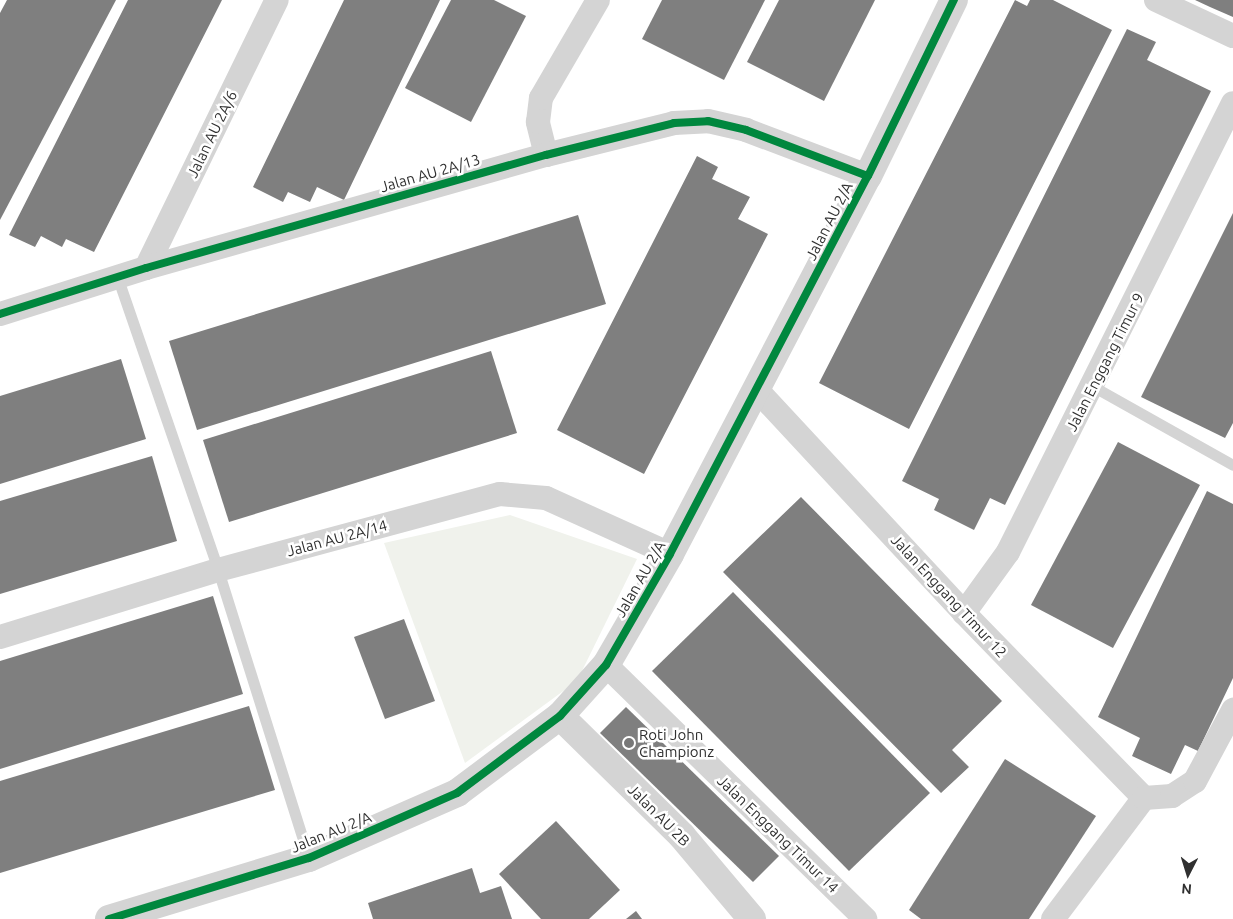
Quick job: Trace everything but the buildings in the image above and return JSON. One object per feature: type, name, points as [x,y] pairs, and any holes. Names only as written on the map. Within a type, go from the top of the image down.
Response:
[{"type":"street","name":"Jalan AU 2A/6","points":[[146,268],[277,0]]},
{"type":"street","name":"Jalan AU 2/A","points":[[109,919],[309,858],[457,793],[560,716],[606,665],[670,554],[868,176],[954,0]]},
{"type":"street","points":[[1156,0],[1233,36]]},
{"type":"street","points":[[546,155],[538,122],[540,98],[595,1]]},
{"type":"street","name":"Jalan Enggang Timur 9","points":[[964,613],[1008,552],[1094,387],[1233,103]]},
{"type":"street","name":"Jalan AU 2A/13","points":[[0,314],[117,276],[546,155],[674,123],[708,121],[746,130],[868,176]]},
{"type":"street","name":"Jalan Enggang Timur 12","points":[[757,390],[964,613],[1144,798]]},
{"type":"street","name":"Jalan AU 2A/14","points":[[0,637],[218,570],[500,494],[546,498],[670,554]]},
{"type":"street","name":"Jalan Enggang Timur 14","points":[[606,665],[865,919]]},
{"type":"street","points":[[1053,919],[1144,798],[1172,796],[1195,781],[1233,710]]},
{"type":"street","name":"Jalan AU 2B","points":[[560,716],[682,836],[752,919]]},
{"type":"lane","points":[[117,276],[218,570],[309,858]]},
{"type":"lane","points":[[1094,387],[1233,465]]},
{"type":"shaded area","points":[[510,515],[637,559],[577,681],[465,763],[384,543]]},
{"type":"cycle path","points":[[109,919],[309,858],[457,793],[560,716],[606,665],[670,554],[868,176],[954,0]]},
{"type":"cycle path","points":[[0,314],[146,268],[546,155],[674,123],[708,121],[746,130],[868,176]]},
{"type":"place","name":"Roti John Championz","points":[[629,743]]}]
